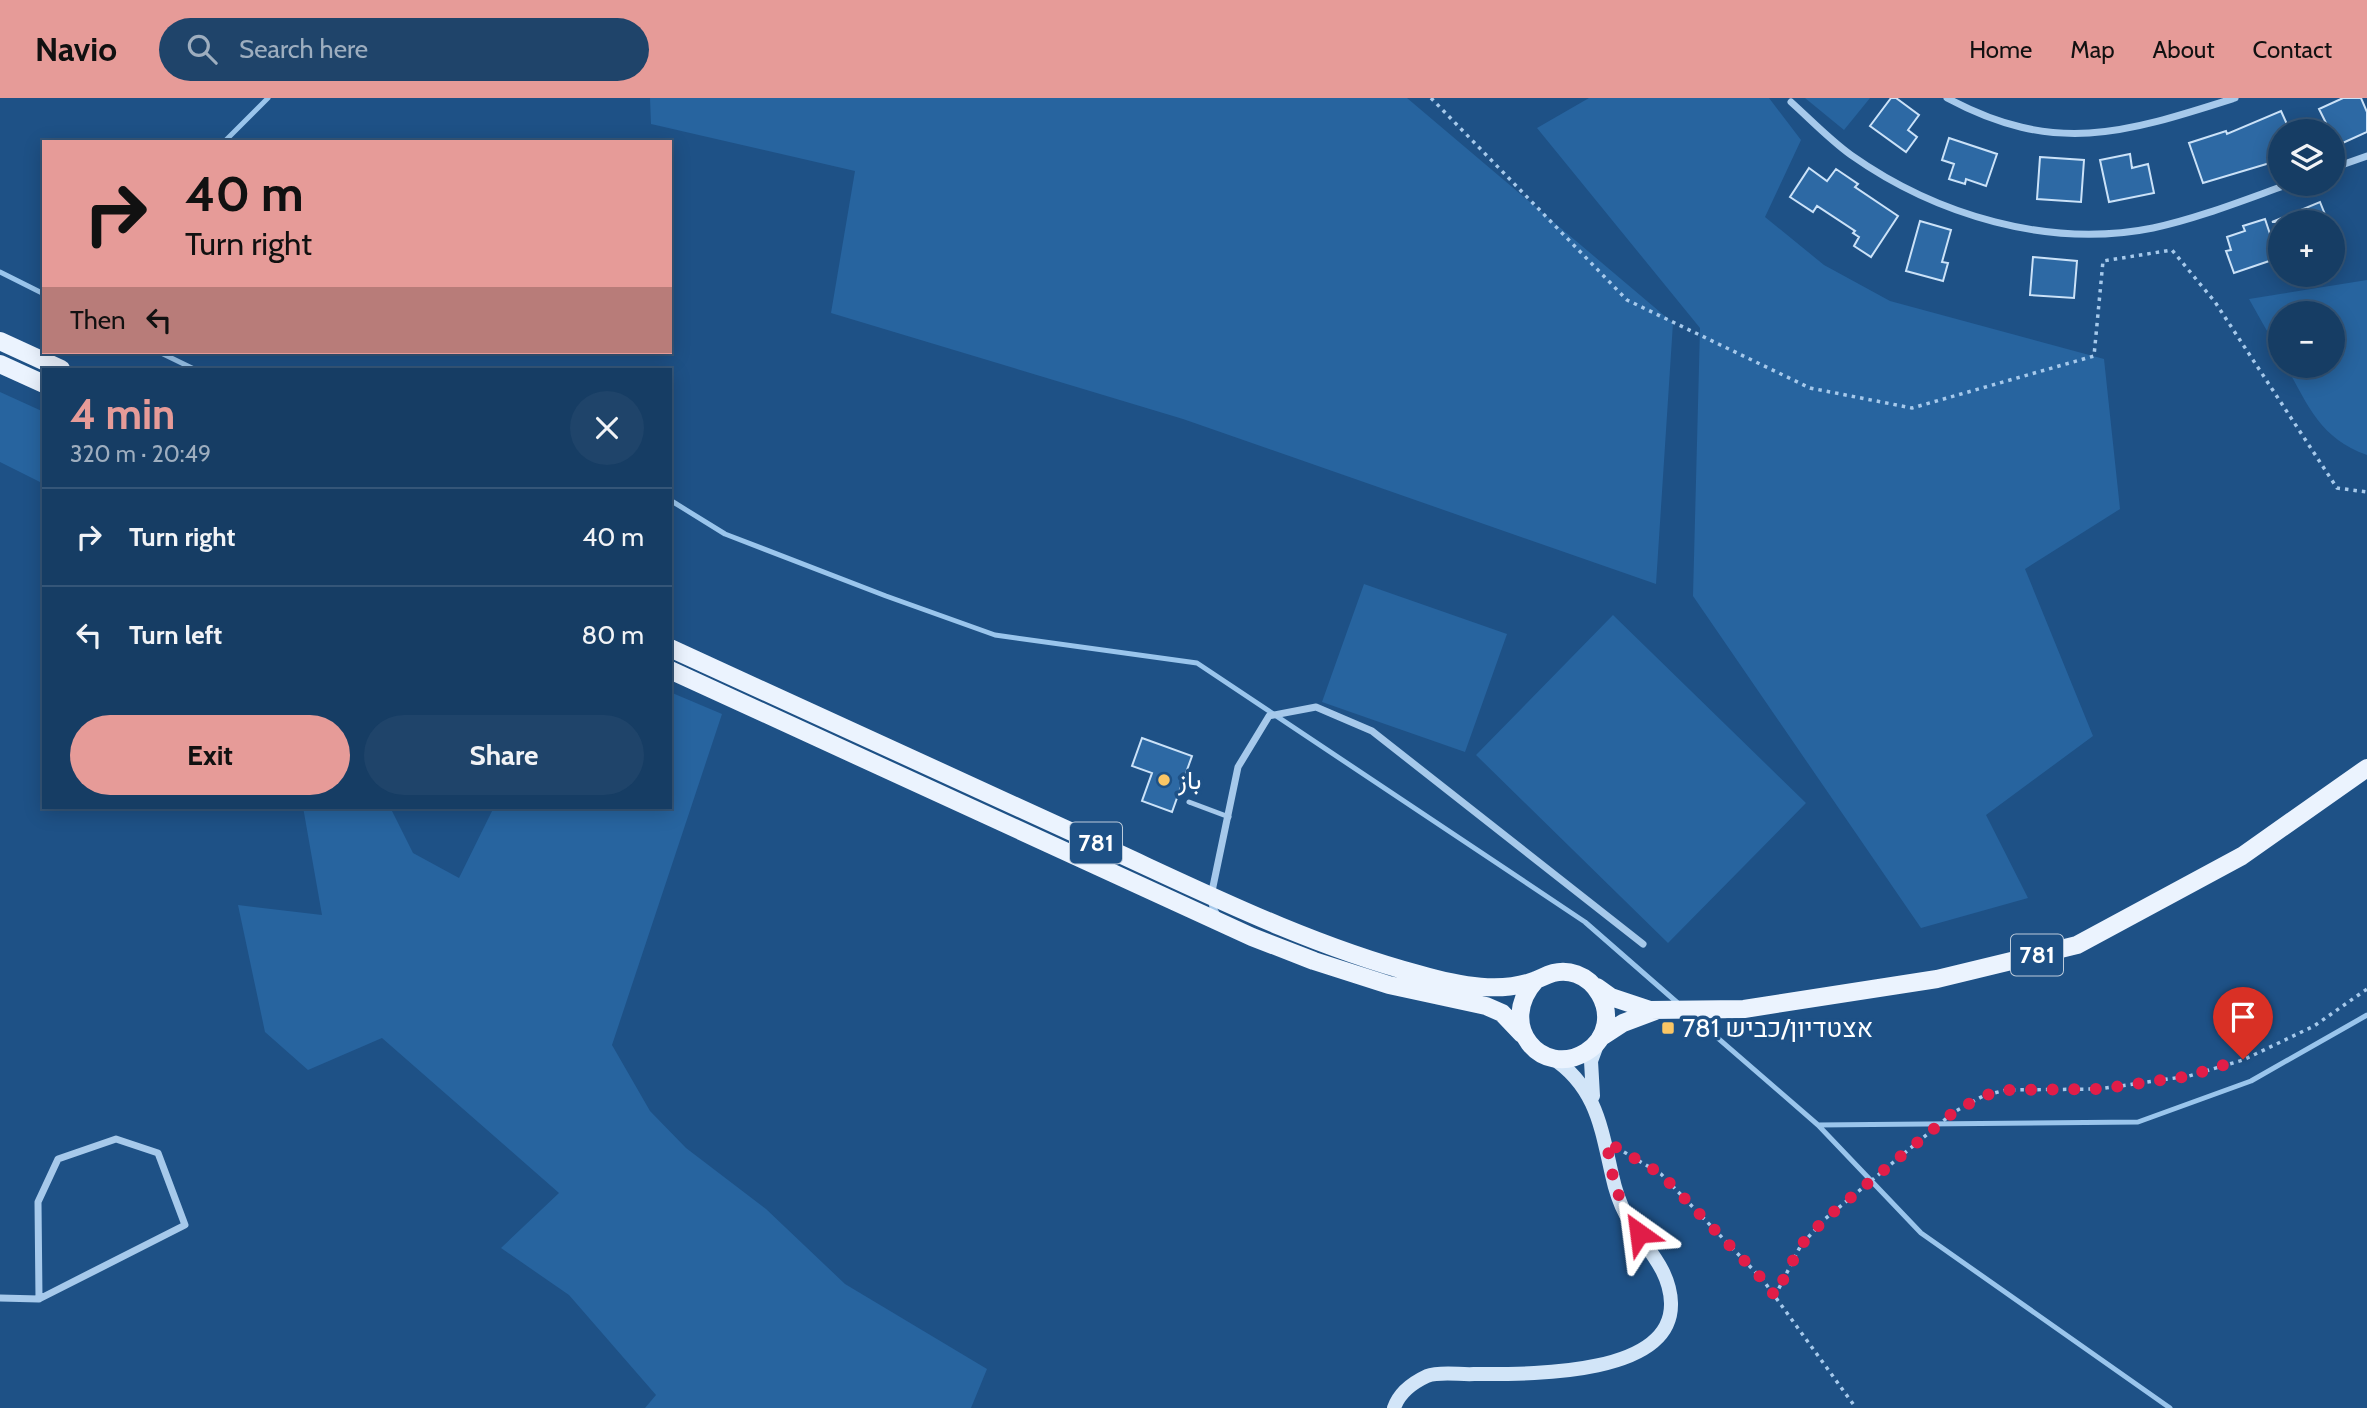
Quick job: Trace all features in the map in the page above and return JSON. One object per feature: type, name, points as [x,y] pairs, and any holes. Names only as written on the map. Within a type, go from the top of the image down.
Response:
[{"type":"main road","points":[[0,341],[59,368]]},
{"type":"main road","points":[[0,364],[42,383]]},
{"type":"main road","name":"781","points":[[672,649],[1211,896],[1347,951],[1419,975],[1482,986],[1505,987],[1536,980]]},
{"type":"main road","name":"781","points":[[672,671],[1222,923],[1348,972],[1402,988],[1486,1006],[1502,1013],[1523,1035]]},
{"type":"main road","name":"781","points":[[1594,985],[1611,997],[1650,1010],[1744,1009],[1937,979],[2077,945],[2242,856],[2367,768]]},
{"type":"main road","points":[[1394,1408],[1397,1399],[1407,1388],[1429,1375],[1544,1373],[1590,1368],[1638,1351],[1661,1331],[1670,1316],[1670,1289],[1652,1251],[1627,1216],[1615,1188],[1607,1142],[1594,1107],[1583,1085],[1569,1068],[1532,1047],[1523,1035],[1519,1021],[1525,991],[1536,980],[1549,973],[1577,973],[1594,985],[1605,1002],[1607,1016],[1591,1061],[1594,1107]]},
{"type":"main road","name":"781","points":[[1599,1040],[1623,1023],[1661,1010]]},
{"type":"main road","points":[[1551,1057],[1575,1057],[1599,1040]]},
{"type":"street","points":[[1947,98],[1994,119],[2024,128],[2074,135],[2129,129],[2235,98]]},
{"type":"street","points":[[1791,103],[1850,154],[1880,173],[1941,204],[2019,228],[2086,234],[2152,228],[2182,221],[2268,191]]},
{"type":"street","points":[[2345,164],[2367,156]]},
{"type":"street","points":[[1222,923],[1213,908],[1211,896],[1238,768],[1269,716],[1316,707],[1372,731],[1643,944]]},
{"type":"street","points":[[0,1298],[39,1299],[185,1225],[158,1153],[116,1139],[58,1159],[38,1202],[39,1299]]},
{"type":"lane","points":[[1189,802],[1229,817]]},
{"type":"path","points":[[1431,98],[1627,300],[1810,388],[1912,408],[2094,356],[2103,261],[2172,250],[2215,302],[2337,488],[2367,492]]},
{"type":"path","points":[[1775,1296],[1801,1245],[1825,1219],[1954,1112],[1983,1096],[2006,1090],[2099,1089],[2189,1076],[2243,1059],[2314,1026],[2367,989]]},
{"type":"path","points":[[1607,1142],[1661,1174],[1763,1280],[1856,1408]]},
{"type":"shaded area","points":[[650,98],[1407,98],[1673,323],[1656,584],[1183,419],[831,313],[855,171],[651,124]]},
{"type":"shaded area","points":[[1589,98],[1769,98],[1801,140],[1765,217],[1824,265],[1890,301],[2104,359],[2120,509],[2025,569],[2093,736],[1986,815],[2028,898],[1921,928],[1693,596],[1700,328],[1537,128]]},
{"type":"shaded area","points":[[1805,98],[1870,98],[1844,130]]},
{"type":"shaded area","points":[[2367,280],[2367,455],[2338,440],[2327,430],[2309,408],[2293,378],[2345,378],[2345,301],[2268,301],[2268,333],[2249,299],[2324,287],[2345,287],[2345,284]]},
{"type":"shaded area","points":[[0,392],[42,411],[42,483],[0,462]]},
{"type":"shaded area","points":[[1364,584],[1507,634],[1465,752],[1322,702]]},
{"type":"shaded area","points":[[1613,615],[1806,803],[1668,943],[1476,755]]},
{"type":"shaded area","points":[[672,693],[722,714],[612,1045],[650,1111],[686,1148],[766,1209],[845,1284],[987,1369],[971,1408],[645,1408],[656,1395],[569,1295],[501,1248],[559,1193],[382,1038],[308,1070],[265,1032],[238,905],[322,915],[303,809],[391,809],[413,853],[459,878],[493,809],[672,809]]},
{"type":"building","points":[[1891,98],[1896,98],[1919,115],[1908,130],[1917,137],[1906,152],[1870,126]]},
{"type":"building","points":[[2343,98],[2361,98],[2367,112],[2367,132],[2345,142],[2345,119],[2324,119],[2319,109]]},
{"type":"building","points":[[2281,111],[2285,119],[2268,119],[2268,164],[2203,183],[2189,143],[2226,131],[2227,134]]},
{"type":"building","points":[[1949,138],[1997,154],[1986,186],[1966,179],[1965,184],[1949,179],[1954,164],[1942,160]]},
{"type":"building","points":[[2130,154],[2132,168],[2148,164],[2154,193],[2109,202],[2100,160]]},
{"type":"building","points":[[2040,157],[2084,160],[2081,202],[2037,199]]},
{"type":"building","points":[[1809,168],[1827,181],[1836,169],[1858,184],[1855,187],[1898,216],[1871,257],[1854,246],[1859,237],[1853,233],[1855,231],[1817,206],[1813,212],[1790,197]]},
{"type":"building","points":[[2320,202],[2323,210],[2301,210]]},
{"type":"building","points":[[2265,219],[2268,228],[2268,261],[2234,273],[2226,251],[2231,250],[2227,237],[2245,231],[2243,226]]},
{"type":"building","points":[[1920,221],[1951,230],[1942,262],[1948,263],[1943,281],[1906,271]]},
{"type":"building","points":[[2033,257],[2077,261],[2074,298],[2030,295]]},
{"type":"building","points":[[1142,738],[1192,756],[1172,812],[1142,801],[1152,773],[1132,766]]},
{"type":"waterway","points":[[226,140],[268,98]]},
{"type":"waterway","points":[[0,272],[42,293]]},
{"type":"waterway","points":[[163,354],[192,368]]},
{"type":"waterway","points":[[672,501],[725,534],[995,635],[1197,663],[1585,922],[1680,1005]]},
{"type":"waterway","points":[[1690,1014],[1818,1125],[1921,1233],[2170,1408]]},
{"type":"waterway","points":[[1818,1125],[2138,1122],[2251,1081],[2367,1015]]},
{"type":"place","name":"باز","points":[[1164,780]]},
{"type":"place","name":"אצטדיון/כביש 781","points":[[1668,1028]]},
{"type":"route","points":[[1639,1233],[1627,1216],[1615,1188],[1607,1142],[1661,1174],[1763,1280],[1775,1296],[1801,1245],[1825,1219],[1954,1112],[1983,1096],[2006,1090],[2099,1089],[2122,1086],[2189,1076],[2243,1059]]}]
